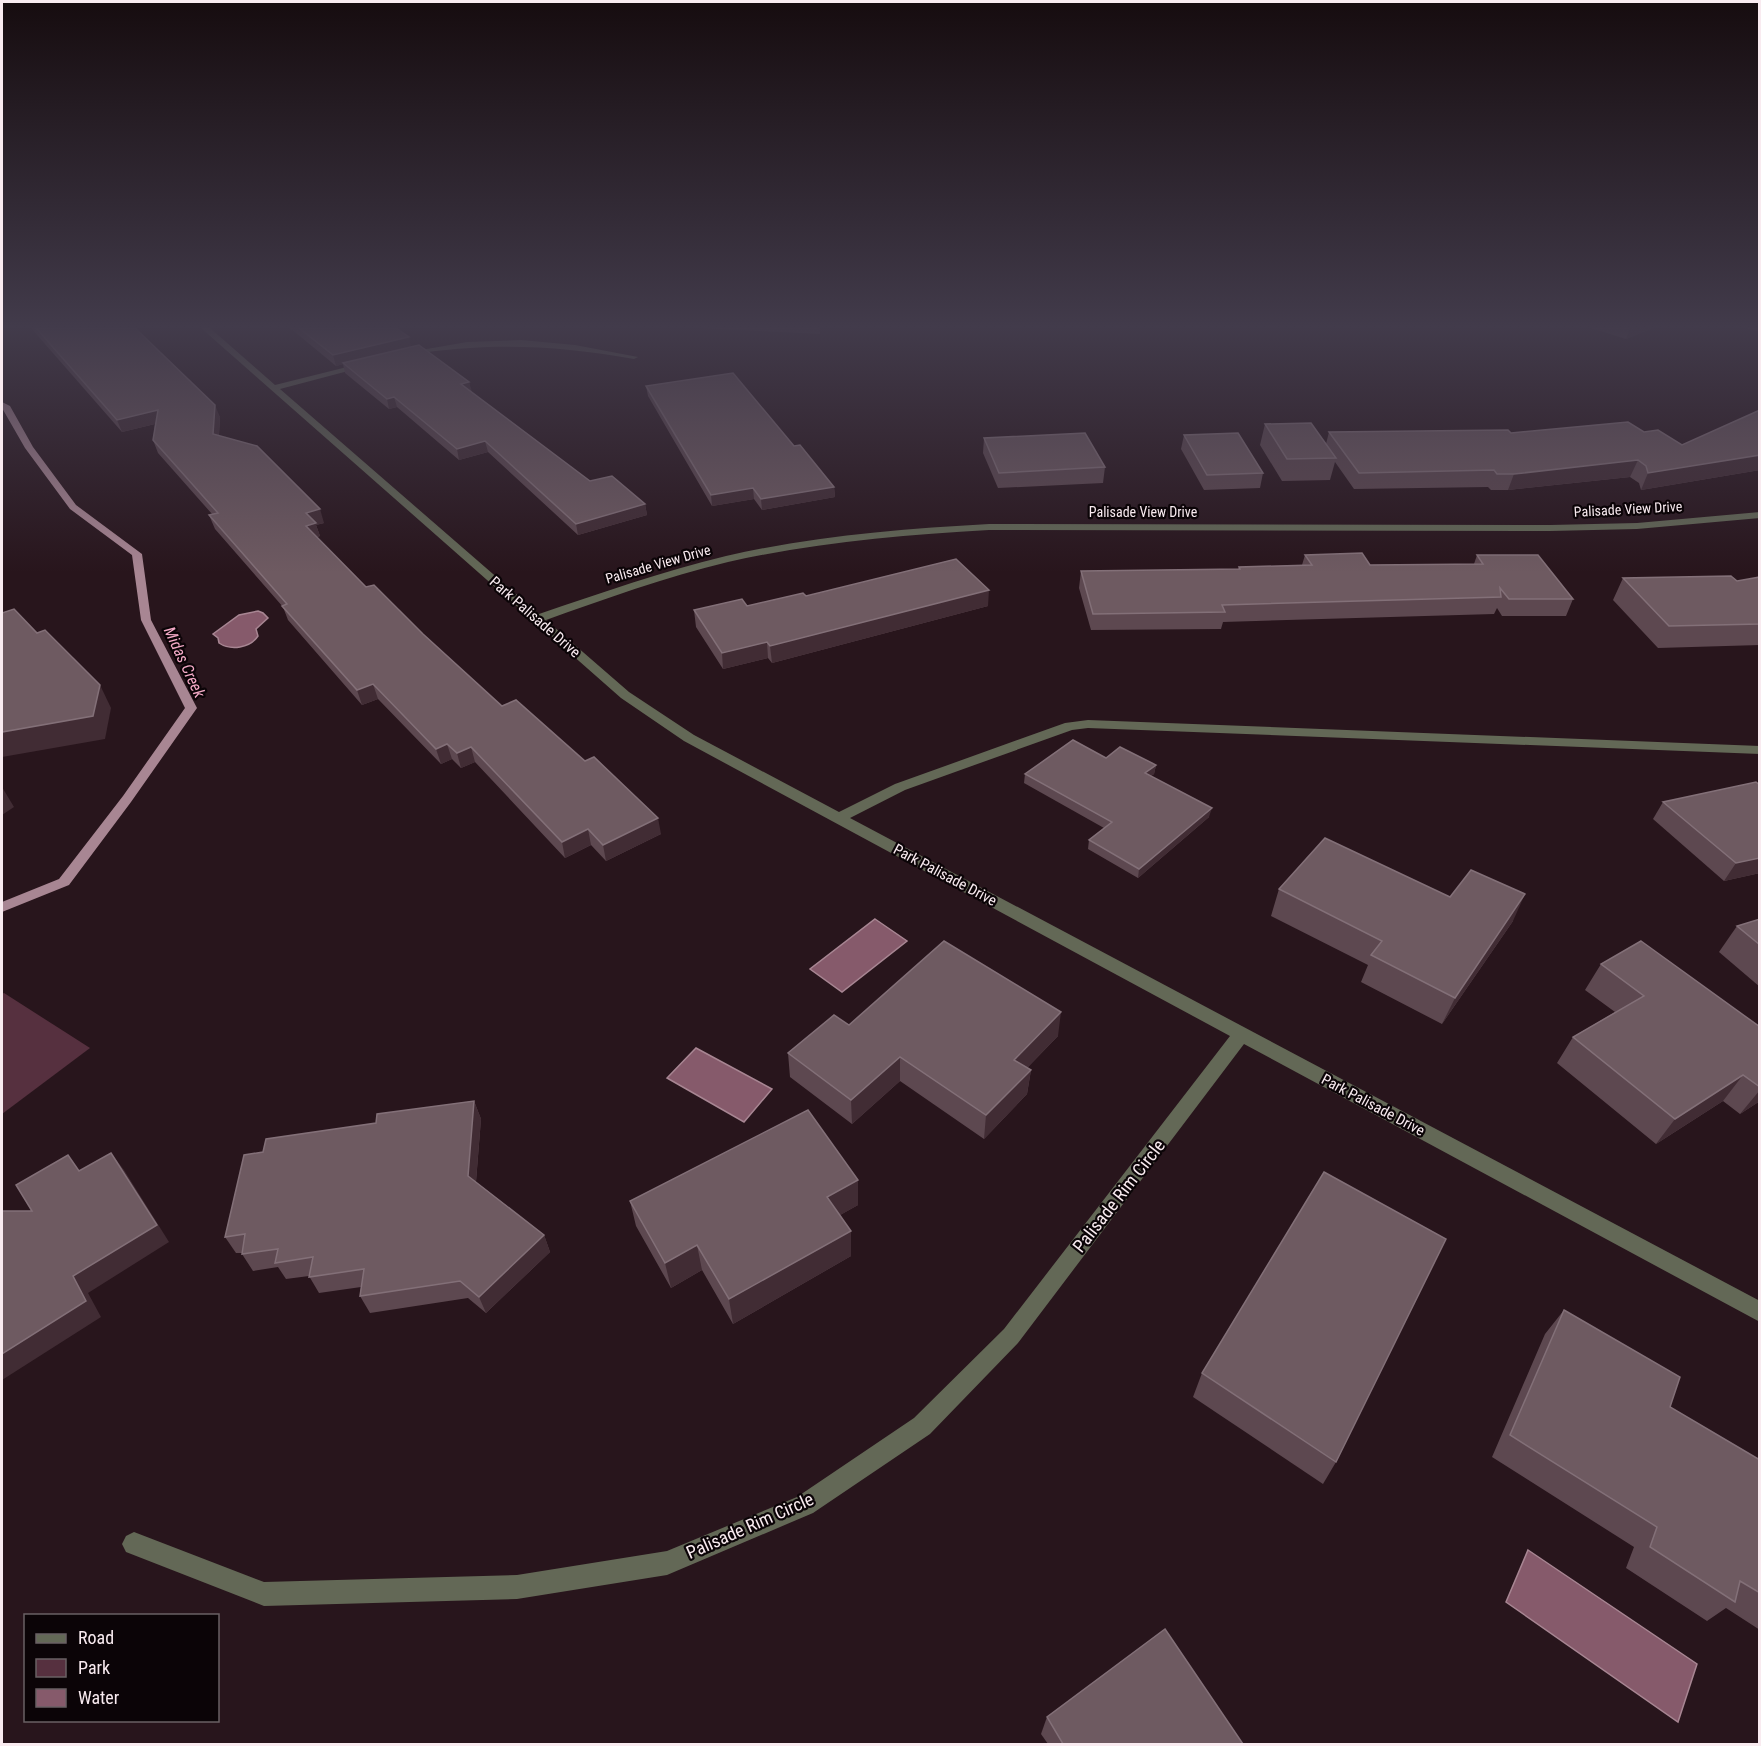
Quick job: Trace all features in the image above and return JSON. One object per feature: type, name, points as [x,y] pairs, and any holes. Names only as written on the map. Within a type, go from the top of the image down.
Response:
[{"type":"street","name":"Park Palisade Drive","points":[[298,409],[625,695],[655,716],[727,759],[1760,1312]]},
{"type":"street","name":"Palisade View Drive","points":[[537,619],[633,585],[760,552],[833,540],[911,531],[989,527],[1550,528],[1637,525],[1760,515]]},
{"type":"street","points":[[839,818],[900,787],[1070,726],[1088,724],[1760,750]]},
{"type":"street","name":"Palisade Rim Circle","points":[[134,1544],[264,1594],[517,1587],[667,1563],[805,1505],[922,1426],[1011,1336],[1242,1034]]},
{"type":"green space","points":[[4,993],[90,1048],[2,1114],[2,994]]},
{"type":"water","points":[[258,611],[268,618],[256,629],[258,636],[255,640],[245,646],[229,647],[219,643],[218,638],[213,634],[239,615]]},
{"type":"water","points":[[875,919],[907,941],[842,992],[810,969]]},
{"type":"water","points":[[696,1048],[772,1089],[744,1122],[667,1078]]},
{"type":"water","points":[[1528,1550],[1697,1664],[1678,1722],[1506,1602]]},
{"type":"building","points":[[108,409],[215,409],[213,434],[257,446],[320,509],[306,513],[316,523],[306,526],[366,587],[374,585],[423,634],[502,706],[516,700],[585,761],[594,757],[658,818],[603,845],[588,829],[562,842],[471,747],[457,753],[447,744],[436,749],[373,684],[357,690],[282,606],[287,604],[209,515],[218,513],[153,440],[158,410],[117,420]]},
{"type":"building","points":[[409,409],[495,409],[590,481],[612,476],[645,504],[576,524],[485,441],[457,449]]},
{"type":"building","points":[[660,409],[763,409],[794,446],[800,445],[834,487],[761,499],[753,488],[711,495]]},
{"type":"building","points":[[1760,410],[1760,455],[1648,473],[1646,466],[1638,460],[1514,474],[1497,474],[1494,470],[1359,473],[1329,432],[1508,430],[1511,433],[1628,422],[1644,432],[1658,430],[1682,445]]},
{"type":"building","points":[[1311,423],[1336,458],[1287,459],[1265,424]]},
{"type":"building","points":[[1085,433],[1105,467],[999,473],[984,438]]},
{"type":"building","points":[[1238,433],[1263,473],[1207,475],[1184,435]]},
{"type":"building","points":[[1362,553],[1370,565],[1483,564],[1477,555],[1538,555],[1573,599],[1509,599],[1500,588],[1501,597],[1222,605],[1225,612],[1093,614],[1081,571],[1240,569],[1239,567],[1312,565],[1305,555]]},
{"type":"building","points":[[956,559],[989,590],[770,646],[767,642],[722,653],[694,610],[742,599],[747,606],[803,593],[806,596]]},
{"type":"building","points":[[1731,576],[1737,581],[1760,577],[1760,624],[1669,626],[1623,578]]},
{"type":"building","points":[[14,609],[37,633],[45,630],[100,685],[93,716],[2,732],[2,613]]},
{"type":"building","points":[[1073,740],[1106,758],[1120,747],[1156,765],[1145,773],[1212,808],[1139,869],[1089,840],[1112,822],[1025,774]]},
{"type":"building","points":[[1756,782],[1760,785],[1760,858],[1736,863],[1663,802]]},
{"type":"building","points":[[1325,838],[1450,897],[1471,870],[1525,894],[1455,998],[1371,955],[1382,941],[1279,889]]},
{"type":"building","points":[[1760,919],[1760,945],[1737,926]]},
{"type":"building","points":[[944,941],[1061,1012],[1014,1060],[1031,1070],[986,1115],[900,1057],[851,1100],[788,1053],[834,1015],[849,1025]]},
{"type":"building","points":[[1641,941],[1760,1027],[1760,1087],[1743,1075],[1675,1119],[1573,1037],[1644,996],[1601,964]]},
{"type":"building","points":[[474,1101],[468,1176],[544,1235],[479,1297],[460,1281],[360,1296],[364,1269],[309,1277],[313,1257],[275,1263],[278,1249],[242,1254],[245,1234],[225,1237],[244,1155],[263,1152],[266,1139],[376,1123],[377,1114]]},
{"type":"building","points":[[808,1110],[858,1180],[827,1197],[851,1231],[729,1299],[697,1245],[665,1263],[630,1201]]},
{"type":"building","points":[[111,1153],[157,1225],[73,1276],[86,1301],[2,1354],[2,1211],[32,1211],[16,1185],[68,1155],[79,1171]]},
{"type":"building","points":[[1324,1172],[1446,1239],[1336,1462],[1202,1373]]},
{"type":"building","points":[[1564,1310],[1680,1377],[1670,1407],[1760,1460],[1760,1593],[1740,1581],[1735,1602],[1650,1547],[1657,1527],[1510,1435]]},
{"type":"building","points":[[1165,1629],[1243,1744],[1063,1744],[1047,1717]]},
{"type":"waterway","name":"Midas Creek","points":[[2,907],[64,882],[127,799],[191,708],[146,620],[137,554],[73,507],[29,448],[8,409]]}]
